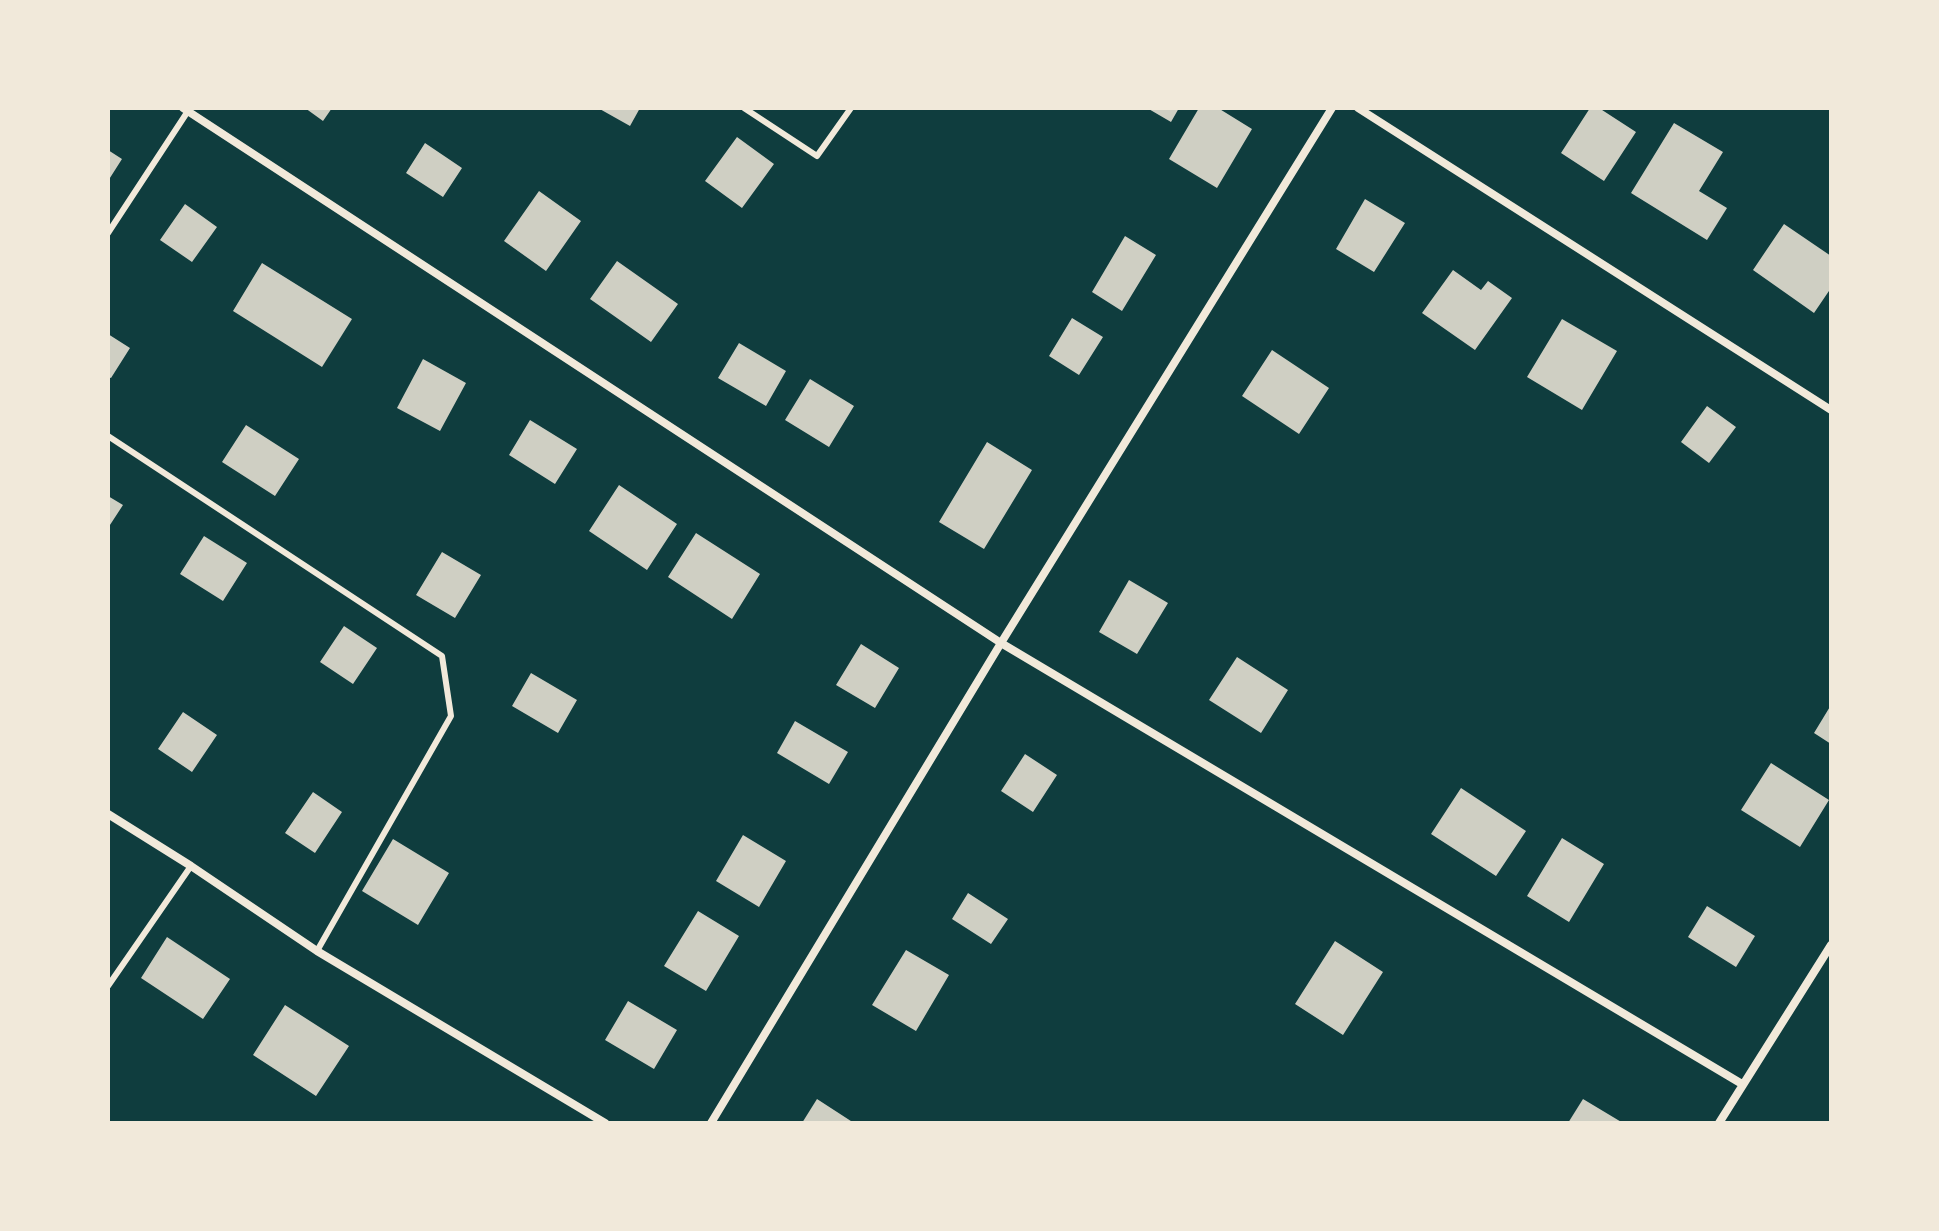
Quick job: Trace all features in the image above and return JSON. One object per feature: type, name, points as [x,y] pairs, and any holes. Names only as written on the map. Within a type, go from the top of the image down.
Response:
[{"type":"street","points":[[711,1123],[1001,643],[1332,108]]},
{"type":"street","points":[[1358,108],[1831,410]]},
{"type":"street","points":[[185,110],[1001,643],[1742,1084]]},
{"type":"street","points":[[108,814],[317,951],[605,1123]]},
{"type":"street","points":[[1719,1123],[1831,945]]},
{"type":"lane","points":[[744,108],[817,156],[851,108]]},
{"type":"lane","points":[[108,233],[185,110]]},
{"type":"lane","points":[[108,436],[442,656],[451,716],[317,951]]},
{"type":"lane","points":[[108,986],[191,866]]},
{"type":"building","points":[[305,108],[332,108],[323,121]]},
{"type":"building","points":[[598,108],[640,108],[630,126]]},
{"type":"building","points":[[1147,108],[1179,108],[1171,122]]},
{"type":"building","points":[[1199,108],[1218,108],[1252,129],[1217,188],[1169,159]]},
{"type":"building","points":[[1590,108],[1599,108],[1636,132],[1604,181],[1561,153]]},
{"type":"building","points":[[1674,123],[1723,152],[1699,191],[1727,208],[1707,240],[1631,193]]},
{"type":"building","points":[[737,137],[774,164],[742,208],[705,181]]},
{"type":"building","points":[[425,143],[462,168],[443,197],[406,173]]},
{"type":"building","points":[[108,150],[122,159],[108,181]]},
{"type":"building","points":[[539,191],[581,221],[546,271],[504,241]]},
{"type":"building","points":[[1365,199],[1405,223],[1374,272],[1336,249]]},
{"type":"building","points":[[185,204],[217,227],[192,262],[160,240]]},
{"type":"building","points":[[1784,224],[1831,256],[1831,288],[1814,313],[1753,270]]},
{"type":"building","points":[[1125,236],[1156,255],[1122,311],[1092,292]]},
{"type":"building","points":[[617,261],[678,304],[651,342],[590,299]]},
{"type":"building","points":[[262,263],[352,319],[322,367],[233,311]]},
{"type":"building","points":[[1453,270],[1481,290],[1488,281],[1512,298],[1475,350],[1422,313]]},
{"type":"building","points":[[1072,318],[1103,337],[1079,375],[1049,356]]},
{"type":"building","points":[[1562,319],[1617,351],[1582,410],[1527,377]]},
{"type":"building","points":[[108,334],[130,348],[111,378],[108,377]]},
{"type":"building","points":[[739,343],[786,371],[766,406],[718,378]]},
{"type":"building","points":[[1272,350],[1329,388],[1299,434],[1242,396]]},
{"type":"building","points":[[423,359],[466,383],[440,431],[397,408]]},
{"type":"building","points":[[810,379],[854,406],[829,447],[785,420]]},
{"type":"building","points":[[1707,406],[1736,427],[1709,463],[1681,442]]},
{"type":"building","points":[[530,420],[577,449],[555,484],[509,455]]},
{"type":"building","points":[[246,425],[299,459],[275,496],[222,462]]},
{"type":"building","points":[[987,442],[1032,470],[984,549],[939,522]]},
{"type":"building","points":[[619,485],[677,524],[647,570],[589,531]]},
{"type":"building","points":[[108,496],[123,505],[108,528]]},
{"type":"building","points":[[696,533],[760,574],[732,619],[668,577]]},
{"type":"building","points":[[204,536],[247,563],[223,601],[180,574]]},
{"type":"building","points":[[442,552],[481,575],[455,618],[416,595]]},
{"type":"building","points":[[1129,580],[1168,603],[1137,654],[1099,632]]},
{"type":"building","points":[[344,626],[377,648],[353,684],[320,662]]},
{"type":"building","points":[[861,644],[899,668],[875,708],[836,685]]},
{"type":"building","points":[[1237,657],[1288,690],[1261,733],[1209,700]]},
{"type":"building","points":[[531,673],[577,700],[558,733],[512,706]]},
{"type":"building","points":[[1831,705],[1831,744],[1814,733]]},
{"type":"building","points":[[183,712],[217,735],[192,772],[158,749]]},
{"type":"building","points":[[795,721],[848,752],[829,784],[777,753]]},
{"type":"building","points":[[1025,754],[1057,775],[1033,812],[1001,791]]},
{"type":"building","points":[[1771,763],[1829,800],[1800,847],[1741,810]]},
{"type":"building","points":[[1461,788],[1526,831],[1496,876],[1431,834]]},
{"type":"building","points":[[313,792],[342,812],[315,853],[285,833]]},
{"type":"building","points":[[743,835],[786,861],[759,907],[716,881]]},
{"type":"building","points":[[1562,838],[1604,864],[1569,922],[1527,896]]},
{"type":"building","points":[[393,839],[449,873],[418,925],[362,891]]},
{"type":"building","points":[[968,893],[1008,919],[991,944],[952,919]]},
{"type":"building","points":[[1707,906],[1755,936],[1736,967],[1688,937]]},
{"type":"building","points":[[698,911],[739,936],[706,991],[664,966]]},
{"type":"building","points":[[167,937],[230,979],[203,1019],[141,978]]},
{"type":"building","points":[[1335,941],[1383,972],[1343,1035],[1295,1004]]},
{"type":"building","points":[[906,950],[949,975],[916,1031],[872,1005]]},
{"type":"building","points":[[628,1001],[677,1030],[654,1069],[605,1040]]},
{"type":"building","points":[[285,1005],[349,1046],[316,1096],[253,1055]]},
{"type":"building","points":[[817,1099],[854,1123],[802,1123]]},
{"type":"building","points":[[1583,1099],[1623,1123],[1568,1123]]}]
